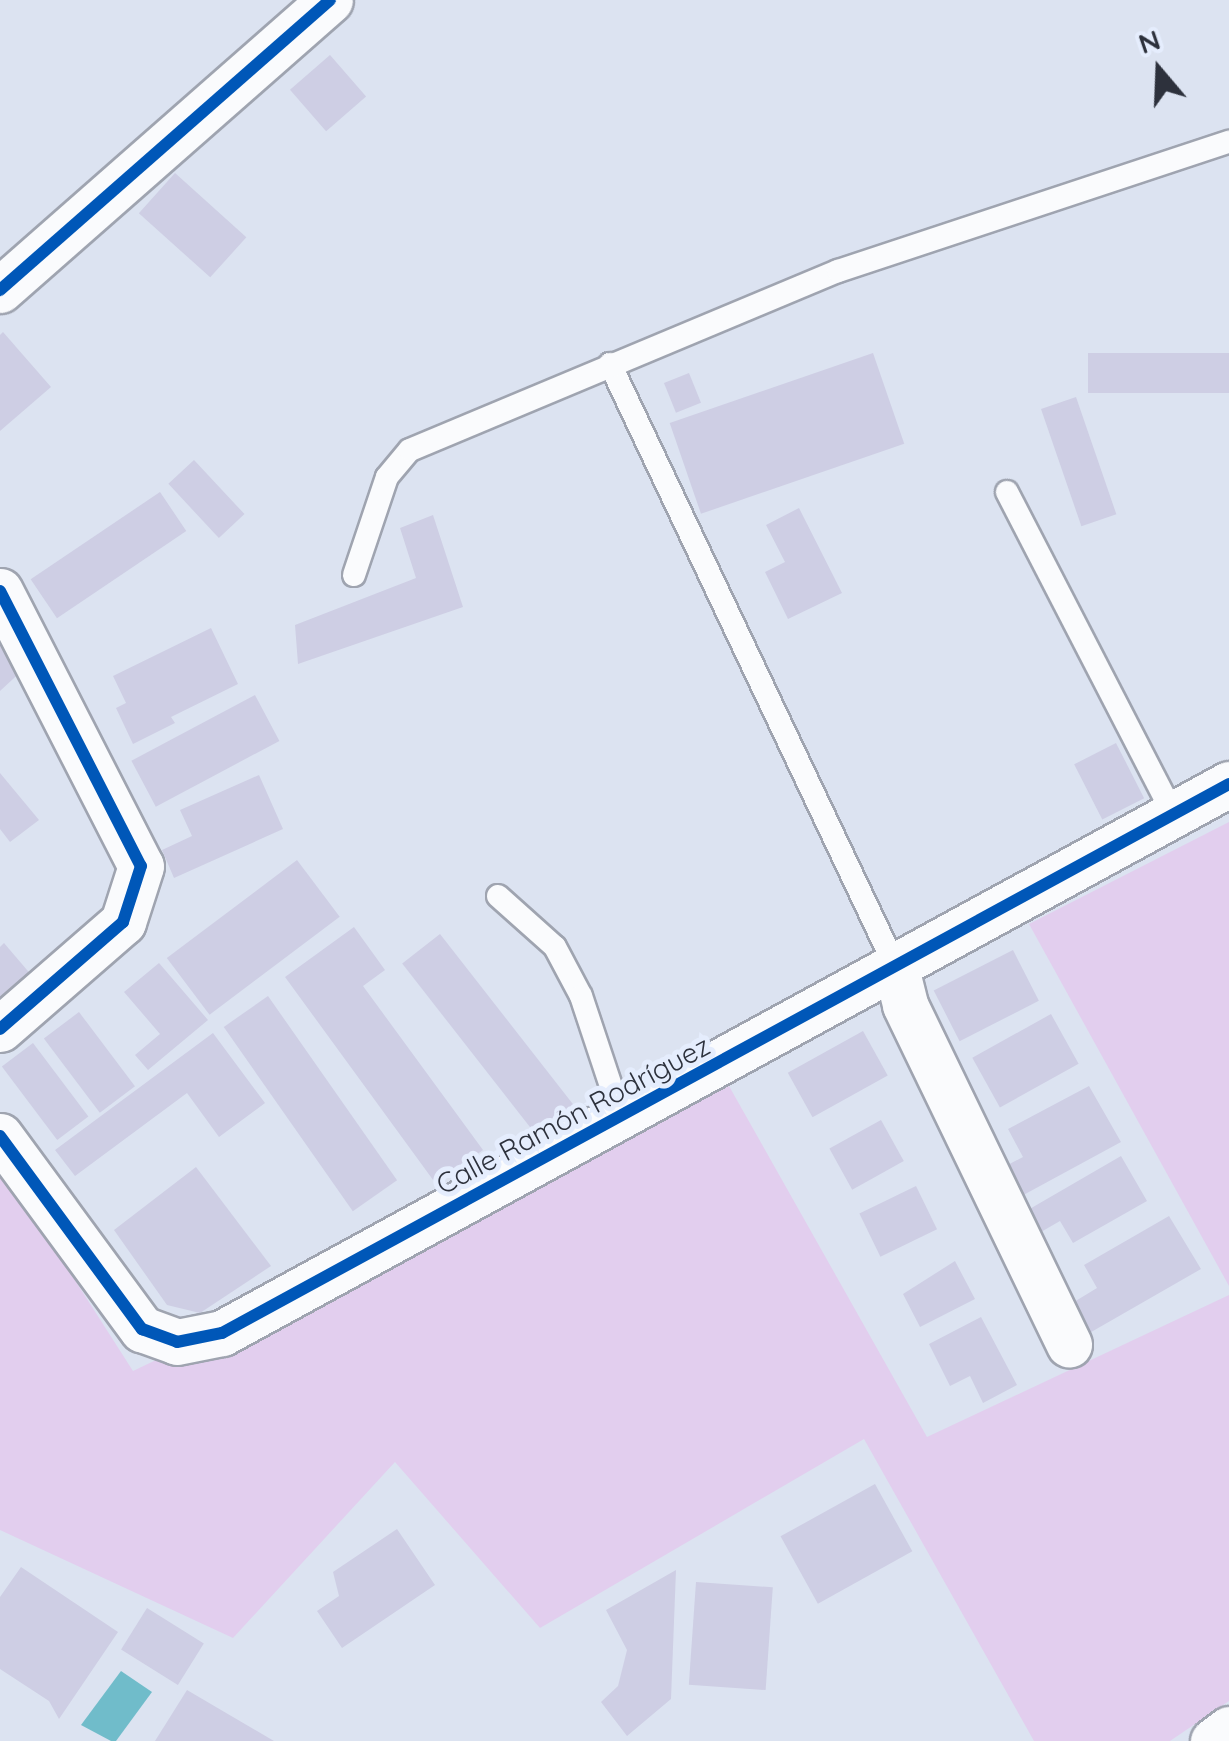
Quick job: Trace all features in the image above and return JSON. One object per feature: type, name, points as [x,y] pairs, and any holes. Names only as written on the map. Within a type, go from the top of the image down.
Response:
[{"type":"street","points":[[0,290],[330,0]]},
{"type":"street","points":[[0,590],[141,866],[123,922],[0,1029]]},
{"type":"street","name":"Calle Ramón Rodríguez","points":[[0,1136],[142,1329],[177,1342],[222,1333],[1229,784]]},
{"type":"street","points":[[896,968],[905,1005],[1069,1344]]},
{"type":"street","points":[[1213,1741],[1229,1730]]},
{"type":"lane","points":[[354,574],[387,477],[410,450],[838,272],[1229,142]]},
{"type":"lane","points":[[610,364],[896,968]]},
{"type":"lane","points":[[1007,492],[1172,813]]},
{"type":"lane","points":[[498,896],[555,948],[581,996],[621,1116]]},
{"type":"shaded area","points":[[1229,822],[1229,1286],[1029,924]]},
{"type":"shaded area","points":[[729,1086],[927,1437],[1229,1295],[1229,1701],[1170,1741],[1034,1741],[864,1439],[540,1628],[395,1462],[233,1638],[0,1530],[0,1163],[133,1371]]},
{"type":"water","points":[[121,1671],[152,1692],[116,1741],[111,1741],[81,1725]]},
{"type":"building","points":[[330,55],[366,97],[326,131],[290,90]]},
{"type":"building","points":[[175,173],[246,237],[210,277],[139,213]]},
{"type":"building","points":[[3,332],[51,387],[0,431],[0,335]]},
{"type":"building","points":[[873,353],[904,444],[701,514],[670,423]]},
{"type":"building","points":[[1088,353],[1229,353],[1229,393],[1088,393]]},
{"type":"building","points":[[689,373],[701,403],[676,413],[664,383]]},
{"type":"building","points":[[1076,397],[1116,514],[1081,526],[1041,409]]},
{"type":"building","points":[[194,460],[244,514],[219,538],[168,484]]},
{"type":"building","points":[[160,492],[186,531],[57,618],[31,579]]},
{"type":"building","points":[[799,508],[842,593],[788,619],[765,572],[785,562],[766,525]]},
{"type":"building","points":[[433,515],[463,607],[298,664],[295,625],[416,578],[400,528]]},
{"type":"building","points":[[211,628],[238,684],[171,717],[175,723],[133,744],[116,708],[126,703],[113,676]]},
{"type":"building","points":[[0,640],[26,667],[0,691]]},
{"type":"building","points":[[255,695],[279,741],[156,807],[131,761]]},
{"type":"building","points":[[1116,743],[1144,798],[1102,820],[1074,764]]},
{"type":"building","points":[[0,773],[39,820],[10,842],[0,829]]},
{"type":"building","points":[[259,775],[283,829],[174,878],[162,850],[192,836],[180,810]]},
{"type":"building","points":[[297,860],[340,917],[210,1015],[167,958]]},
{"type":"building","points":[[354,927],[385,970],[363,986],[483,1150],[436,1184],[285,977]]},
{"type":"building","points":[[440,934],[574,1106],[536,1135],[402,964]]},
{"type":"building","points":[[4,943],[33,977],[0,1004],[0,947]]},
{"type":"building","points":[[1013,950],[1039,1001],[960,1041],[934,990]]},
{"type":"building","points":[[159,963],[208,1020],[148,1070],[135,1055],[160,1034],[124,992]]},
{"type":"building","points":[[268,996],[397,1180],[353,1211],[224,1027]]},
{"type":"building","points":[[79,1012],[135,1086],[100,1113],[44,1038]]},
{"type":"building","points":[[1051,1014],[1079,1064],[1000,1107],[972,1058]]},
{"type":"building","points":[[863,1031],[888,1076],[813,1117],[788,1073]]},
{"type":"building","points":[[213,1033],[265,1103],[219,1137],[187,1093],[75,1176],[55,1150]]},
{"type":"building","points":[[33,1043],[88,1116],[57,1140],[2,1066]]},
{"type":"building","points":[[1089,1086],[1121,1142],[1014,1200],[998,1170],[1023,1157],[1008,1129]]},
{"type":"building","points":[[881,1120],[904,1161],[852,1190],[829,1149]]},
{"type":"building","points":[[1121,1156],[1147,1201],[1073,1243],[1060,1221],[1034,1236],[1021,1214]]},
{"type":"building","points":[[196,1167],[271,1266],[200,1313],[167,1305],[114,1230]]},
{"type":"building","points":[[916,1186],[937,1229],[880,1257],[859,1214]]},
{"type":"building","points":[[1169,1216],[1201,1269],[1086,1335],[1069,1305],[1097,1288],[1084,1265]]},
{"type":"building","points":[[955,1261],[975,1299],[920,1327],[903,1294]]},
{"type":"building","points":[[981,1317],[1017,1385],[983,1403],[970,1376],[950,1386],[929,1344]]},
{"type":"building","points":[[875,1484],[912,1551],[818,1604],[781,1536]]},
{"type":"building","points":[[397,1529],[435,1585],[342,1648],[317,1611],[339,1596],[333,1572]]},
{"type":"building","points":[[21,1567],[118,1632],[59,1719],[49,1701],[0,1669],[0,1597]]},
{"type":"building","points":[[676,1570],[671,1699],[627,1736],[601,1702],[618,1686],[627,1650],[606,1610]]},
{"type":"building","points":[[696,1582],[773,1587],[766,1690],[689,1685]]},
{"type":"building","points":[[147,1608],[204,1644],[178,1685],[121,1650]]},
{"type":"building","points":[[187,1690],[274,1741],[155,1741]]},
{"type":"cycle path","points":[[0,290],[330,0]]},
{"type":"cycle path","points":[[0,591],[141,866],[123,922],[0,1029]]},
{"type":"cycle path","points":[[0,1136],[142,1329],[177,1342],[222,1333],[1229,784]]}]
